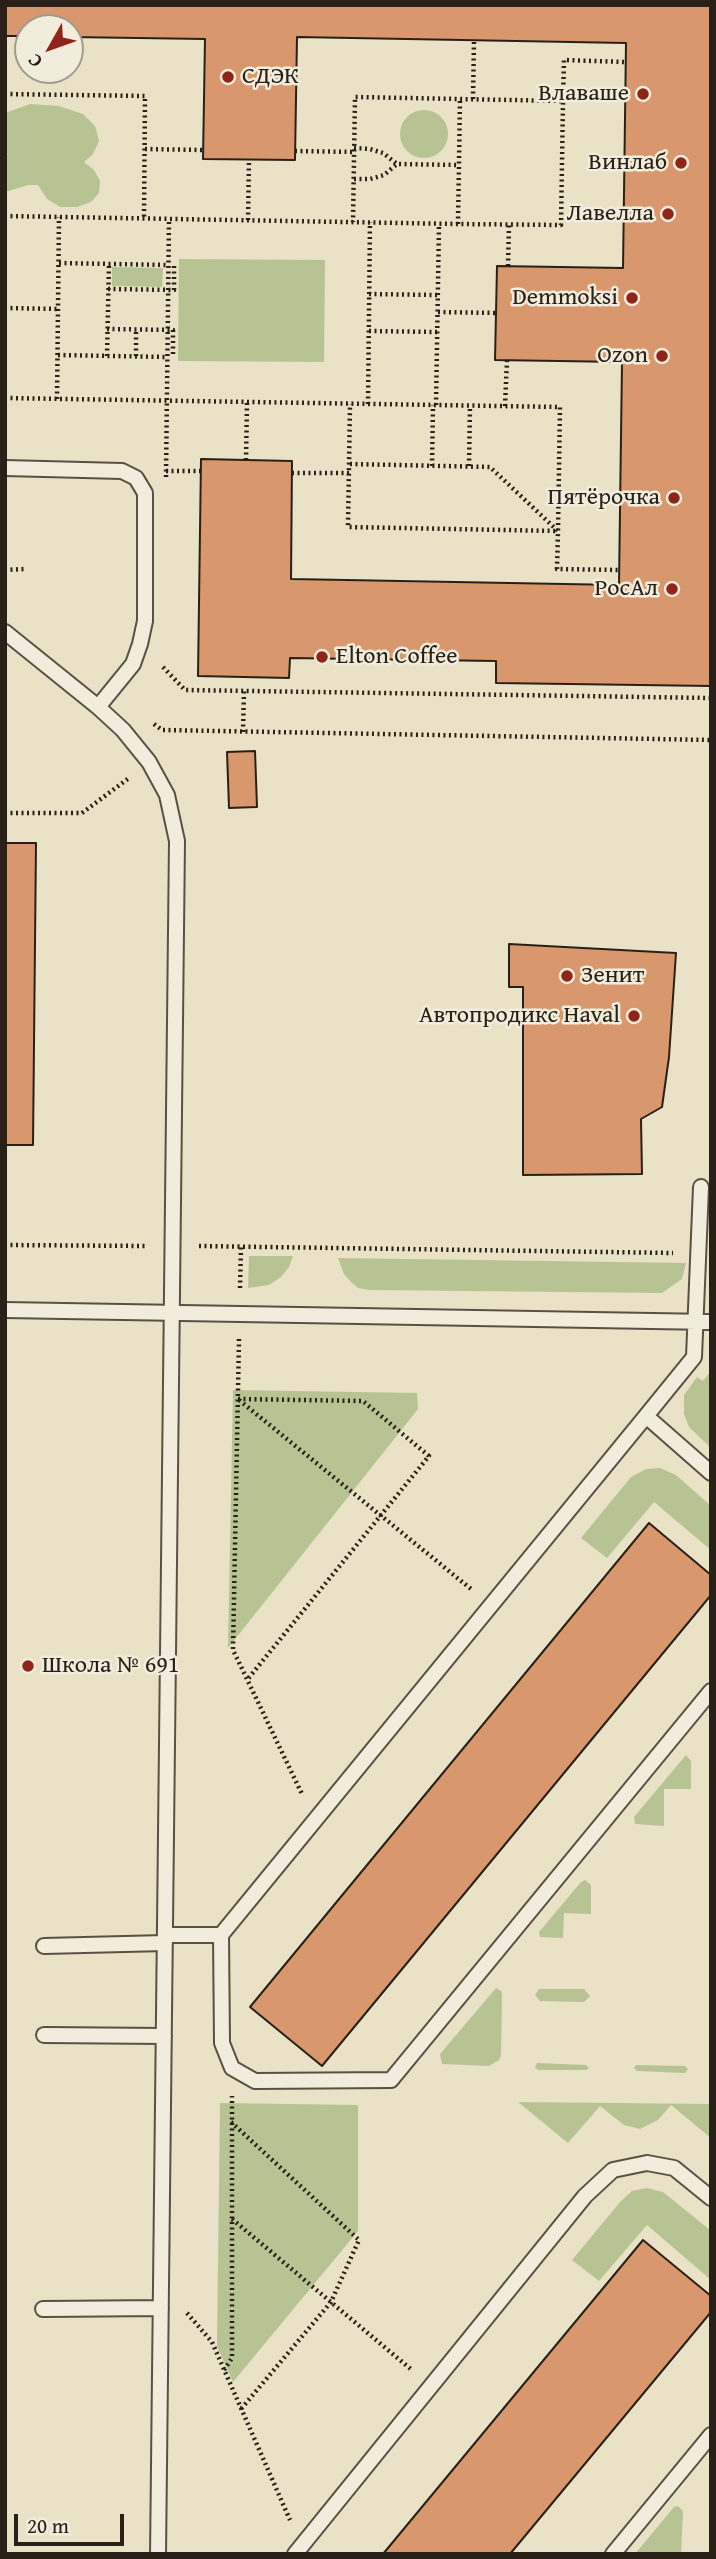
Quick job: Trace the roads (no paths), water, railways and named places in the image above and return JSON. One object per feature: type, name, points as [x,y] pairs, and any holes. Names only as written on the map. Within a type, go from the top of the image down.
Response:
[{"type":"lane","points":[[5,468],[122,471],[136,478],[145,493],[145,621],[140,644],[133,664],[98,707]]},
{"type":"lane","points":[[5,632],[123,730],[149,762],[167,795],[177,841],[158,2554]]},
{"type":"lane","points":[[701,1187],[703,1321],[694,1357],[221,1935],[222,2043],[232,2068],[254,2081],[391,2080],[711,1691]]},
{"type":"lane","points":[[5,1310],[172,1315],[703,1321]]},
{"type":"lane","points":[[646,1416],[711,1473]]},
{"type":"lane","points":[[44,1946],[221,1935]]},
{"type":"lane","points":[[44,2035],[164,2036]]},
{"type":"lane","points":[[298,2550],[585,2196],[613,2170],[647,2162],[674,2168],[711,2198]]},
{"type":"lane","points":[[43,2309],[161,2308]]},
{"type":"lane","points":[[613,2554],[711,2435]]},
{"type":"place","name":"СДЭК","points":[[228,77]]},
{"type":"place","name":"Влаваше","points":[[643,94]]},
{"type":"place","name":"Винлаб","points":[[681,163]]},
{"type":"place","name":"Лавелла","points":[[668,214]]},
{"type":"place","name":"Demmoksi","points":[[632,298]]},
{"type":"place","name":"Ozon","points":[[662,356]]},
{"type":"place","name":"Пятёрочка","points":[[674,498]]},
{"type":"place","name":"РосАл","points":[[672,589]]},
{"type":"place","name":"Elton Coffee","points":[[322,657]]},
{"type":"place","name":"Зенит","points":[[567,976]]},
{"type":"place","name":"Автопродикс Haval","points":[[634,1016]]},
{"type":"place","name":"Школа № 691","points":[[28,1666]]}]
